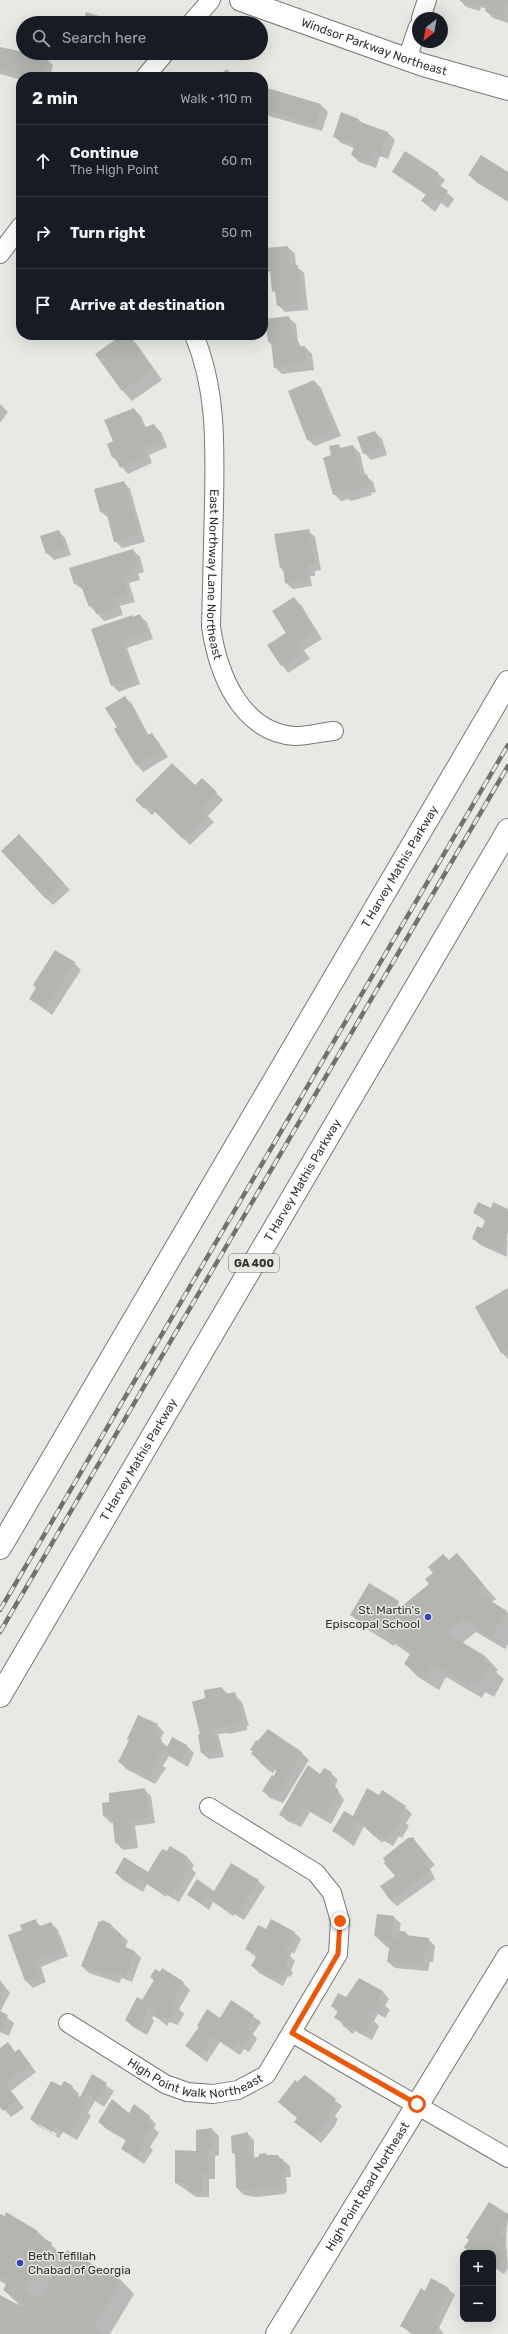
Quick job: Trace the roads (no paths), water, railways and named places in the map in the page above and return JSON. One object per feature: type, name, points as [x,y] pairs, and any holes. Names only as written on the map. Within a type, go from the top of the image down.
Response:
[{"type":"main road","name":"Windsor Parkway Northeast","points":[[241,0],[407,59],[508,89]]},
{"type":"main road","name":"T Harvey Mathis Parkway","points":[[0,1548],[508,682]]},
{"type":"main road","name":"T Harvey Mathis Parkway","points":[[0,1696],[508,830]]},
{"type":"main road","name":"High Point Road Northeast","points":[[276,2334],[508,1957]]},
{"type":"street","points":[[197,16],[211,0]]},
{"type":"street","points":[[423,12],[427,0]]},
{"type":"street","points":[[407,59],[412,44]]},
{"type":"street","points":[[149,72],[159,60]]},
{"type":"street","points":[[0,254],[16,233]]},
{"type":"street","name":"East Northway Lane Northeast","points":[[196,340],[207,375],[213,407],[216,439],[211,627],[215,656],[228,685],[243,708],[262,727],[295,736],[334,731]]},
{"type":"street","name":"High Point Walk Northeast","points":[[68,2023],[165,2084],[187,2092],[213,2094],[238,2090],[266,2074],[292,2033],[338,1954],[340,1921],[332,1893],[316,1873],[210,1807]]},
{"type":"street","points":[[292,2033],[508,2158]]},
{"type":"railway","points":[[0,1610],[508,745]]},
{"type":"railway","points":[[0,1632],[508,766]]},
{"type":"place","name":"St. Martin's Episcopal School","points":[[428,1617]]},
{"type":"place","name":"Beth Tefillah Chabad of Georgia","points":[[20,2263]]}]
